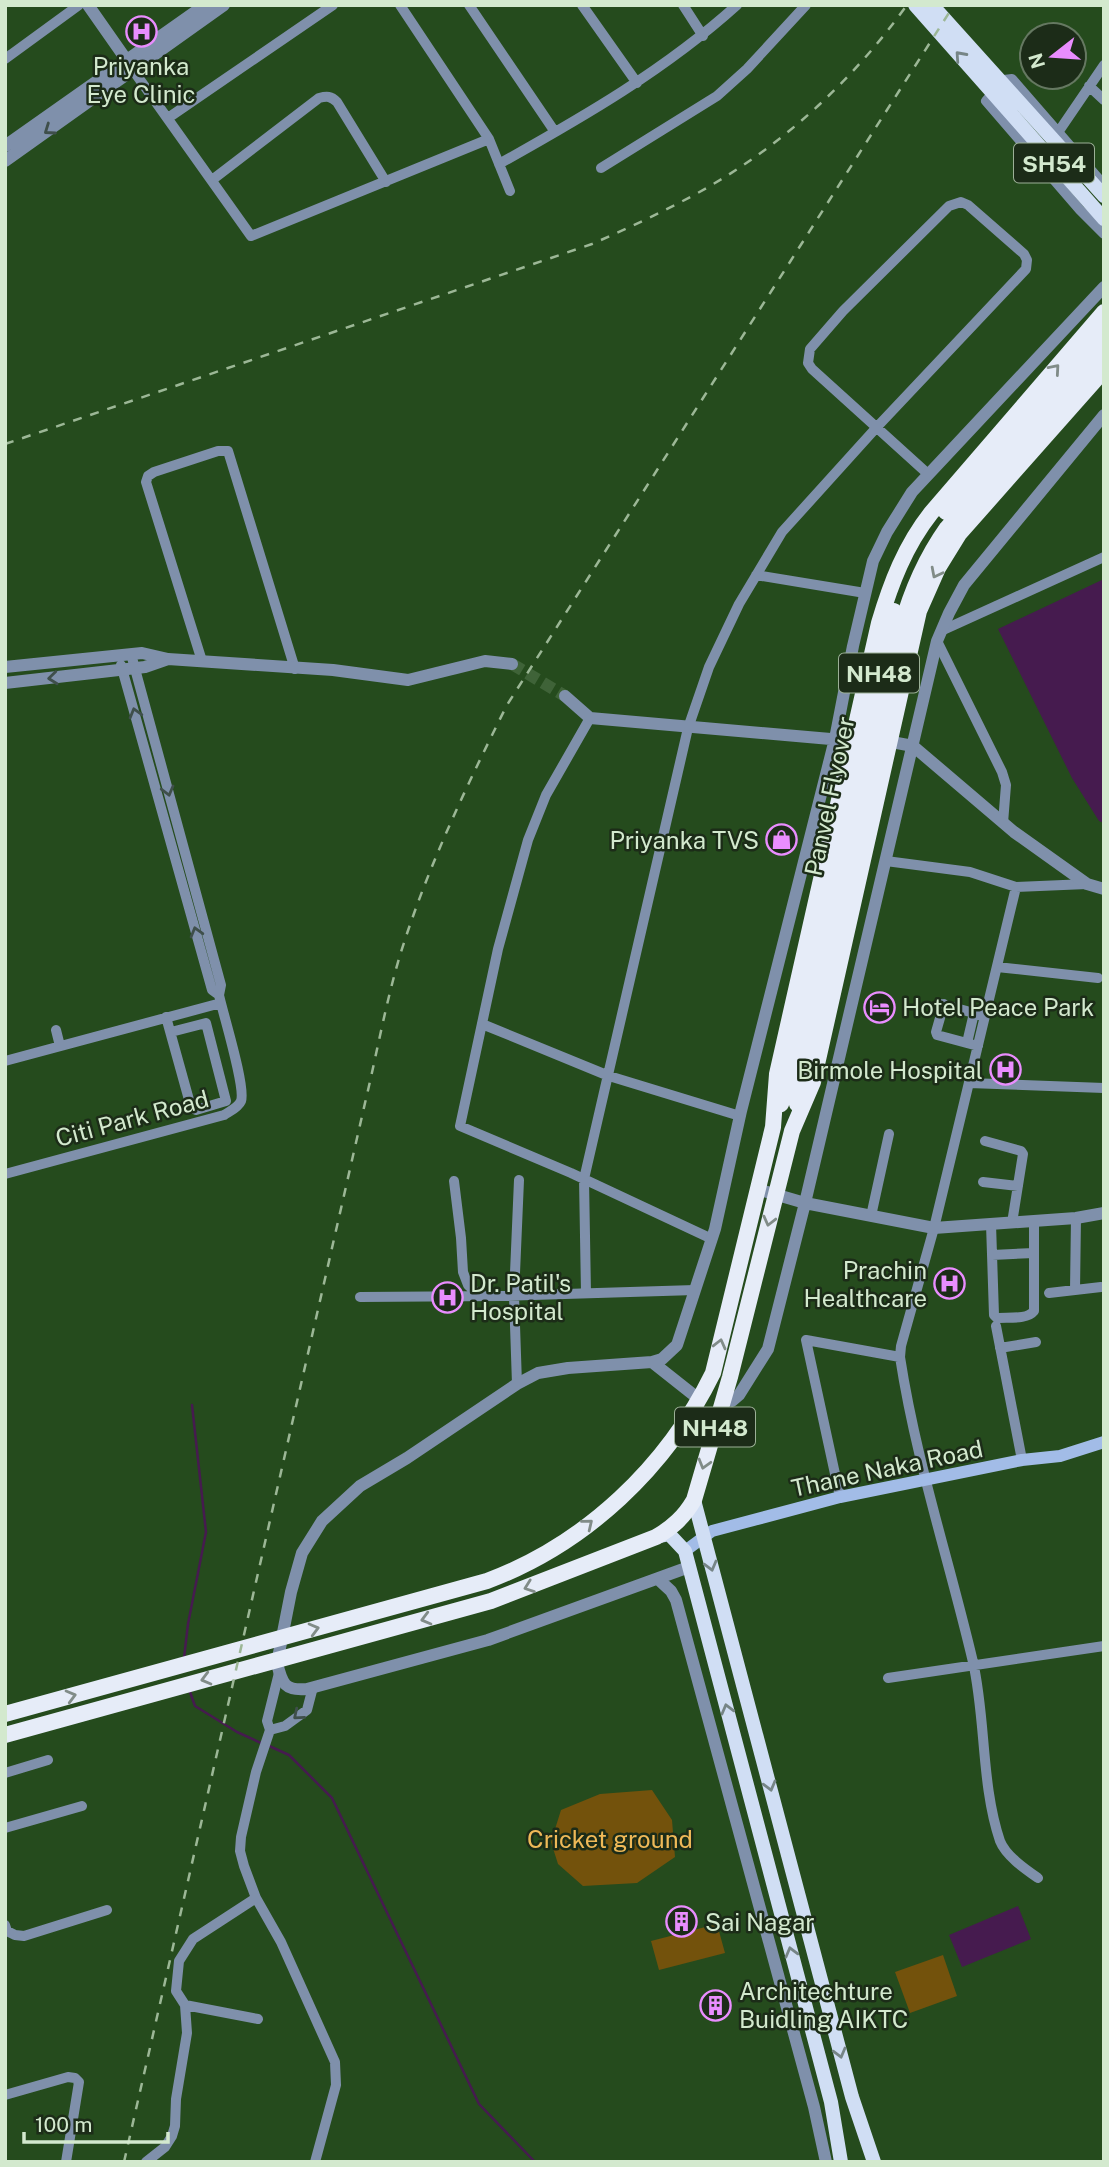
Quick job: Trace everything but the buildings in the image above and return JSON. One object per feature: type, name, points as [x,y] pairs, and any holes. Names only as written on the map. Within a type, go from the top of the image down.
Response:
[{"type":"highway","points":[[773,1126],[777,1074],[853,740],[887,597],[896,572],[917,531],[1104,312]]},
{"type":"highway","name":"Panvel Flyover","points":[[792,1131],[795,1079],[890,625],[905,578],[926,537],[939,521],[1104,334]]},
{"type":"highway","name":"Panvel Flyover","points":[[773,1126],[795,1079],[901,628],[916,582],[947,528],[1104,352]]},
{"type":"highway","points":[[792,1131],[813,1082],[889,740],[919,611],[928,587],[958,534],[1104,370]]},
{"type":"highway","name":"NH48","points":[[5,1714],[487,1581],[530,1564],[581,1531],[621,1498],[675,1439],[713,1373],[773,1126]]},
{"type":"highway","name":"NH48","points":[[5,1735],[491,1601],[656,1537],[679,1521],[694,1500],[723,1399],[792,1131]]},
{"type":"main road","name":"SH54","points":[[915,5],[1104,196]]},
{"type":"main road","name":"SH54","points":[[932,5],[1104,219]]},
{"type":"main road","name":"Thane Naka Road","points":[[685,1551],[712,1531],[840,1497],[1022,1460],[1060,1456],[1104,1442]]},
{"type":"main road","points":[[694,1500],[852,2096],[874,2162]]},
{"type":"main road","points":[[656,1537],[668,1534],[685,1551],[831,2102],[841,2162]]},
{"type":"street","points":[[5,59],[79,5]]},
{"type":"street","points":[[88,5],[251,236],[489,139]]},
{"type":"street","points":[[5,160],[205,5]]},
{"type":"street","points":[[5,146],[224,5]]},
{"type":"street","points":[[168,118],[333,5]]},
{"type":"street","points":[[400,5],[489,139],[510,191]]},
{"type":"street","points":[[469,5],[555,132]]},
{"type":"street","points":[[582,5],[637,83]]},
{"type":"street","points":[[683,5],[703,36]]},
{"type":"street","points":[[499,164],[637,83],[703,36],[737,5]]},
{"type":"street","points":[[601,168],[717,96],[747,69],[806,5]]},
{"type":"street","points":[[1059,131],[1104,65]]},
{"type":"street","points":[[1104,185],[1012,79],[1004,80],[986,101],[1104,234]]},
{"type":"street","points":[[1089,86],[1104,100]]},
{"type":"street","points":[[212,180],[319,98],[326,96],[337,102],[386,181]]},
{"type":"street","points":[[586,1293],[584,1179],[688,728],[709,667],[738,604],[782,532],[876,428],[990,309],[1028,265],[1024,254],[968,205],[961,202],[949,206],[843,311],[810,349],[808,363],[812,369],[876,428],[928,474]]},
{"type":"street","points":[[689,1567],[488,1640],[313,1687],[294,1690],[285,1685],[279,1674],[277,1663],[302,1553],[322,1521],[360,1486],[538,1373],[652,1362],[662,1359],[677,1345],[712,1239],[740,1116],[835,739],[873,561],[912,492],[1104,287]]},
{"type":"street","points":[[723,1399],[732,1401],[739,1395],[768,1349],[939,636],[948,613],[974,572],[1104,415]]},
{"type":"street","points":[[202,661],[146,482],[148,476],[154,472],[218,451],[228,451],[301,670]]},
{"type":"street","points":[[939,636],[1104,557]]},
{"type":"street","points":[[756,575],[865,593]]},
{"type":"street","points":[[939,636],[1002,772],[1006,785],[1003,823]]},
{"type":"street","points":[[5,667],[142,653],[168,659],[325,670],[408,680],[485,661],[512,664]]},
{"type":"street","points":[[5,1060],[166,1017],[220,999],[221,985],[179,851],[125,654]]},
{"type":"street","points":[[5,683],[145,667],[168,659]]},
{"type":"street","points":[[565,696],[590,718],[835,739],[889,740],[912,746],[1003,823],[1087,884],[1104,890]]},
{"type":"street","points":[[590,718],[546,795],[527,840],[498,949],[460,1126],[584,1179],[712,1239]]},
{"type":"street","points":[[886,861],[970,872],[1016,887],[1087,884]]},
{"type":"street","points":[[1016,887],[900,1357],[925,1480],[974,1665],[990,1793],[1000,1840],[1007,1852],[1038,1878]]},
{"type":"street","points":[[997,967],[1098,978]]},
{"type":"street","name":"Citi Park Road","points":[[5,1174],[224,1115],[236,1108],[242,1099],[240,1080],[220,999]]},
{"type":"street","points":[[978,1046],[937,1035],[942,1004],[985,1016]]},
{"type":"street","points":[[967,1043],[974,1013]]},
{"type":"street","points":[[166,1017],[196,1122]]},
{"type":"street","points":[[171,1032],[206,1023],[226,1101],[193,1110]]},
{"type":"street","points":[[482,1024],[609,1076],[740,1116]]},
{"type":"street","points":[[55,1030],[60,1046]]},
{"type":"street","points":[[969,1083],[1104,1088]]},
{"type":"street","points":[[871,1216],[889,1134]]},
{"type":"street","points":[[985,1141],[1021,1151],[1023,1154],[1012,1223]]},
{"type":"street","points":[[517,1384],[514,1296],[519,1180]]},
{"type":"street","points":[[454,1181],[463,1272],[468,1285],[480,1296]]},
{"type":"street","points":[[983,1182],[1018,1186]]},
{"type":"street","points":[[757,1189],[805,1203],[934,1228],[1076,1219],[1104,1213]]},
{"type":"street","points":[[1075,1290],[1076,1219]]},
{"type":"street","points":[[991,1224],[993,1314],[997,1318],[1030,1315],[1034,1311],[1034,1221]]},
{"type":"street","points":[[992,1255],[1034,1253]]},
{"type":"street","points":[[1049,1293],[1101,1287]]},
{"type":"street","points":[[360,1297],[514,1296],[695,1290]]},
{"type":"street","points":[[996,1326],[1022,1460]]},
{"type":"street","points":[[840,1497],[806,1340],[900,1357]]},
{"type":"street","points":[[1000,1348],[1036,1342]]},
{"type":"street","points":[[652,1362],[700,1399]]},
{"type":"street","points":[[658,1579],[676,1600],[814,2107],[826,2162]]},
{"type":"street","points":[[888,1678],[1104,1646]]},
{"type":"street","points":[[279,1674],[267,1721],[269,1732],[240,1837],[240,1851],[256,1898],[281,1942],[335,2062],[335,2085],[315,2162]]},
{"type":"street","points":[[269,1732],[285,1726],[307,1710],[313,1687]]},
{"type":"street","points":[[5,1773],[48,1760]]},
{"type":"street","points":[[5,1828],[82,1806]]},
{"type":"street","points":[[146,2162],[165,2147],[175,2126],[176,2099],[187,2033],[185,2005],[176,1991],[178,1961],[193,1939],[256,1898]]},
{"type":"street","points":[[5,1925],[7,1931],[24,1936],[107,1910]]},
{"type":"street","points":[[185,2005],[258,2019]]},
{"type":"street","points":[[5,2095],[68,2077],[79,2082],[66,2162]]},
{"type":"green space","name":"Cricket ground","points":[[652,1790],[672,1820],[675,1857],[637,1883],[583,1886],[558,1864],[551,1842],[561,1810],[600,1794]]},
{"type":"green space","points":[[717,1924],[725,1953],[659,1970],[651,1941]]},
{"type":"green space","points":[[943,1955],[957,1996],[910,2013],[895,1972]]},
{"type":"shaded area","points":[[1104,579],[1104,823],[1099,821],[1072,778],[998,629]]},
{"type":"shaded area","points":[[1018,1906],[1031,1939],[962,1967],[949,1935]]},
{"type":"waterway","points":[[184,1658],[206,1532],[192,1405]]},
{"type":"waterway","points":[[190,1692],[195,1706],[237,1732],[261,1743]]},
{"type":"waterway","points":[[267,1745],[289,1755],[332,1798],[479,2104],[535,2162]]},
{"type":"tunnel","points":[[512,664],[565,696]]},
{"type":"railway","points":[[5,444],[592,244],[660,213],[725,177],[801,121],[847,77],[907,5]]},
{"type":"railway","points":[[124,2162],[386,1008],[401,952],[423,888],[507,705],[954,5]]},
{"type":"place","name":"Priyanka Eye Clinic","points":[[141,32]]},
{"type":"place","name":"Priyanka TVS","points":[[782,840]]},
{"type":"place","name":"Hotel Peace Park","points":[[879,1007]]},
{"type":"place","name":"Birmole Hospital","points":[[1006,1070]]},
{"type":"place","name":"Prachin Healthcare","points":[[950,1284]]},
{"type":"place","name":"Dr. Patil's Hospital","points":[[447,1297]]},
{"type":"place","name":"Sai Nagar","points":[[682,1922]]},
{"type":"place","name":"Architechture Buidling AIKTC","points":[[716,2005]]}]
